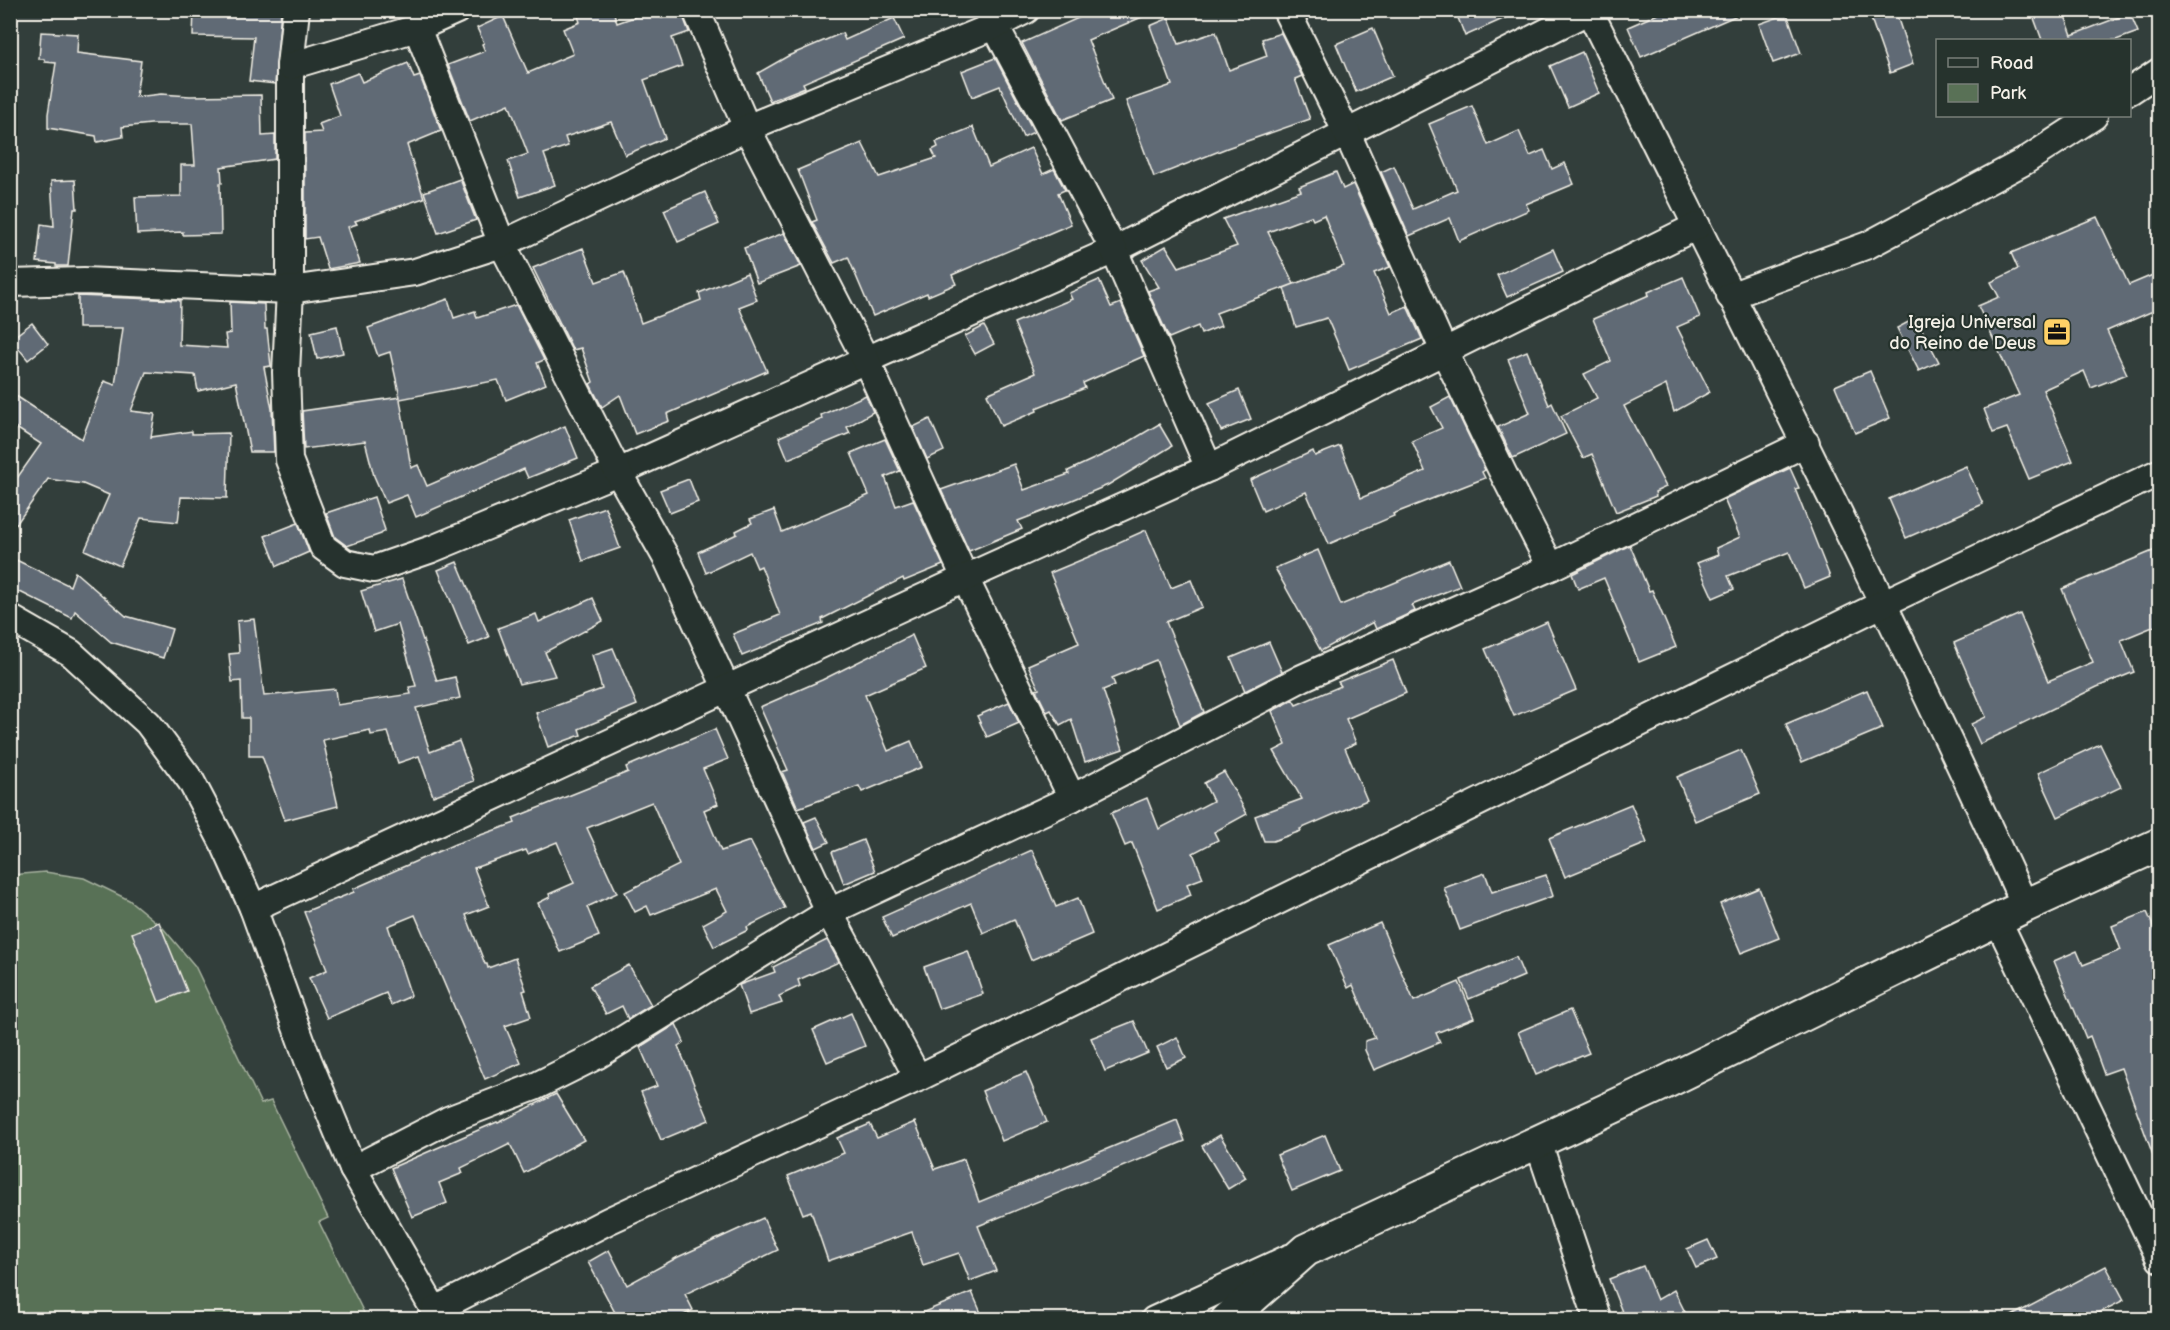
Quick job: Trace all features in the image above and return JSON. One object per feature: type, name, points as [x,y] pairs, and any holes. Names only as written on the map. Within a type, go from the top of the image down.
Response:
[{"type":"street","points":[[296,10],[290,66],[290,290],[286,372],[290,460],[323,547],[345,563],[374,570],[432,549],[618,472],[1114,250],[1589,11],[1730,296],[1806,443],[1954,751],[2025,906]]},
{"type":"street","points":[[290,66],[417,28],[457,10]]},
{"type":"street","points":[[696,10],[747,128],[866,360],[965,578],[1072,798]]},
{"type":"street","points":[[10,283],[84,281],[290,290],[415,272],[502,243],[747,128],[990,18],[1026,10]]},
{"type":"street","points":[[1286,10],[1347,134],[1444,351],[1551,567]]},
{"type":"street","points":[[990,18],[1114,250],[1209,468]]},
{"type":"street","points":[[417,28],[502,243],[618,472],[668,561],[829,912],[918,1078]]},
{"type":"street","points":[[2131,91],[2160,71]]},
{"type":"street","points":[[1730,296],[1868,245],[2025,161],[2092,117]]},
{"type":"street","points":[[253,908],[965,578],[1209,468],[1697,226]]},
{"type":"street","points":[[353,1169],[448,1120],[534,1087],[598,1056],[829,912],[1072,798],[1302,678],[1551,567],[1806,443]]},
{"type":"street","points":[[10,618],[71,653],[148,723],[190,781],[225,846],[253,908],[308,1060],[353,1169],[437,1315],[608,1221],[918,1078],[1882,604],[2160,472]]},
{"type":"street","points":[[1154,1320],[1659,1086],[2025,906],[2160,844]]},
{"type":"street","points":[[1998,921],[2157,1247]]},
{"type":"street","points":[[1538,1142],[1598,1320]]},
{"type":"street","points":[[1227,1320],[1306,1250]]},
{"type":"green space","points":[[45,872],[84,878],[129,900],[163,928],[195,966],[261,1104],[271,1101],[328,1218],[319,1222],[367,1319],[11,1320],[11,875]]},
{"type":"building","points":[[194,10],[281,10],[275,84],[249,81],[254,37],[193,36]]},
{"type":"building","points":[[576,10],[613,10],[617,23],[654,10],[659,10],[662,18],[681,11],[689,32],[672,38],[682,66],[644,80],[665,138],[625,155],[611,122],[565,137],[568,146],[544,154],[555,185],[520,197],[508,161],[528,154],[509,104],[470,121],[448,65],[485,51],[477,28],[503,16],[528,73],[573,54],[563,29],[580,22]]},
{"type":"building","points":[[1096,10],[1156,11],[1088,40],[1112,100],[1062,120],[1022,43]]},
{"type":"building","points":[[1455,10],[1523,10],[1465,36]]},
{"type":"building","points":[[1667,10],[1749,10],[1641,57],[1628,27]]},
{"type":"building","points":[[1868,10],[1895,10],[1913,64],[1890,73]]},
{"type":"building","points":[[2031,10],[2063,10],[2072,35],[2130,13],[2138,32],[2119,39],[2042,39]]},
{"type":"building","points":[[1787,14],[1801,53],[1773,63],[1759,24]]},
{"type":"building","points":[[894,18],[904,39],[803,83],[805,87],[770,101],[758,73],[788,56],[842,33],[845,40]]},
{"type":"building","points":[[1169,18],[1179,44],[1216,32],[1229,70],[1267,56],[1262,39],[1281,33],[1302,76],[1295,79],[1310,119],[1154,177],[1126,101],[1172,85],[1150,26]]},
{"type":"building","points":[[1373,28],[1393,76],[1356,92],[1336,44]]},
{"type":"building","points":[[41,32],[78,34],[77,53],[141,61],[136,97],[161,94],[261,95],[262,136],[275,135],[275,159],[221,167],[221,234],[183,235],[183,232],[137,234],[135,197],[181,196],[181,165],[195,165],[192,124],[122,127],[123,137],[97,142],[96,136],[48,128],[56,63],[39,59]]},
{"type":"building","points":[[1582,52],[1599,93],[1568,107],[1550,66]]},
{"type":"building","points":[[995,58],[1034,132],[1023,137],[1000,86],[972,97],[962,71]]},
{"type":"building","points":[[408,63],[414,78],[420,76],[441,131],[407,145],[424,198],[355,221],[357,224],[348,227],[360,263],[328,269],[318,237],[305,239],[305,133],[322,132],[319,124],[340,116],[329,84],[358,73],[362,82]]},
{"type":"building","points":[[1472,106],[1488,145],[1519,131],[1530,156],[1544,150],[1552,169],[1565,163],[1574,184],[1526,204],[1529,210],[1459,241],[1450,218],[1409,236],[1381,172],[1394,166],[1413,209],[1457,190],[1429,124]]},
{"type":"building","points":[[973,127],[989,167],[1031,148],[1043,174],[1054,169],[1065,190],[1058,193],[1071,224],[952,275],[956,284],[928,296],[927,293],[873,316],[848,257],[834,263],[812,222],[817,220],[798,170],[862,143],[879,177],[936,158],[932,150],[938,147],[936,142]]},
{"type":"building","points":[[1336,172],[1343,189],[1353,184],[1390,267],[1374,273],[1391,313],[1407,306],[1422,339],[1349,370],[1327,318],[1296,327],[1284,288],[1294,284],[1216,313],[1221,326],[1201,334],[1198,326],[1169,338],[1148,291],[1159,287],[1142,260],[1166,246],[1179,267],[1237,246],[1223,219],[1301,191],[1299,187]],"holes":[[[1324,215],[1344,266],[1294,284],[1268,232],[1311,216],[1313,220]]]},
{"type":"building","points":[[460,179],[476,220],[438,233],[424,192]]},
{"type":"building","points":[[75,180],[77,209],[74,209],[68,266],[37,262],[41,224],[54,226],[51,181]]},
{"type":"building","points":[[705,192],[719,224],[678,242],[664,210]]},
{"type":"building","points":[[2097,217],[2129,285],[2160,272],[2160,308],[2107,331],[2127,374],[2091,388],[2084,371],[2043,390],[2073,461],[2029,479],[2007,428],[1993,433],[1984,409],[2019,395],[1978,306],[1999,297],[1991,282],[2018,269],[2011,253]]},
{"type":"building","points":[[784,233],[801,266],[757,283],[744,248]]},
{"type":"building","points":[[583,248],[596,282],[624,272],[641,323],[701,300],[699,293],[747,273],[757,300],[739,307],[767,371],[667,414],[669,421],[635,434],[620,395],[602,407],[590,384],[593,382],[581,348],[573,350],[533,268]]},
{"type":"building","points":[[1553,249],[1563,272],[1507,297],[1497,275]]},
{"type":"building","points":[[1683,277],[1700,317],[1677,327],[1710,392],[1674,412],[1666,385],[1624,406],[1666,487],[1655,492],[1656,496],[1616,512],[1592,454],[1583,458],[1561,416],[1597,398],[1584,374],[1611,361],[1593,319],[1649,295],[1648,292]]},
{"type":"building","points":[[1099,280],[1111,307],[1121,303],[1144,356],[1083,383],[1085,388],[1036,408],[1037,411],[1001,426],[987,394],[1035,373],[1014,323],[1072,299],[1069,293]]},
{"type":"building","points":[[78,296],[180,300],[179,345],[227,348],[225,334],[231,333],[230,302],[264,304],[265,329],[267,329],[271,366],[264,367],[272,409],[274,452],[250,452],[236,382],[198,391],[195,375],[146,372],[131,411],[155,414],[151,437],[192,431],[192,434],[229,433],[227,498],[181,497],[178,522],[141,518],[120,566],[85,550],[109,495],[83,484],[48,479],[10,533],[10,488],[41,444],[10,424],[10,392],[82,439],[104,381],[115,385],[123,328],[78,328]]},
{"type":"building","points":[[448,299],[454,318],[475,311],[477,318],[516,305],[544,360],[537,363],[546,384],[506,400],[498,380],[400,399],[411,468],[418,465],[427,486],[565,426],[578,458],[528,478],[524,469],[416,517],[407,495],[386,503],[374,476],[365,441],[304,449],[302,411],[400,397],[390,352],[378,356],[368,328]]},
{"type":"building","points":[[1916,318],[1939,362],[1919,371],[1897,328]]},
{"type":"building","points":[[32,323],[48,344],[28,360],[11,339]]},
{"type":"building","points":[[337,326],[343,353],[317,359],[311,332]]},
{"type":"building","points":[[984,326],[994,344],[975,354],[965,336]]},
{"type":"building","points":[[1527,351],[1549,405],[1552,403],[1566,434],[1513,458],[1498,427],[1530,413],[1508,359]]},
{"type":"building","points":[[1870,371],[1890,418],[1855,433],[1835,386]]},
{"type":"building","points":[[1239,390],[1251,419],[1221,431],[1209,403]]},
{"type":"building","points":[[866,395],[873,412],[847,427],[850,433],[788,459],[779,437],[822,419],[821,415]]},
{"type":"building","points":[[1450,397],[1485,470],[1482,472],[1485,478],[1393,514],[1394,516],[1329,544],[1306,492],[1263,511],[1250,480],[1313,451],[1315,456],[1340,446],[1361,498],[1425,471],[1412,441],[1442,428],[1431,407]]},
{"type":"building","points":[[930,419],[944,451],[927,459],[913,427]]},
{"type":"building","points":[[1159,424],[1172,446],[1108,485],[1018,521],[1022,529],[969,551],[941,490],[1014,464],[1024,490],[1069,474],[1068,471],[1122,446]]},
{"type":"building","points":[[885,439],[900,471],[885,477],[896,506],[913,500],[943,565],[904,581],[903,578],[822,619],[823,623],[742,656],[733,634],[780,615],[761,566],[757,568],[750,552],[706,573],[698,552],[737,534],[736,531],[752,523],[750,519],[774,510],[782,532],[869,495],[851,453]]},
{"type":"building","points":[[1966,466],[1983,504],[1906,538],[1889,499]]},
{"type":"building","points":[[1790,468],[1799,488],[1795,489],[1830,577],[1804,588],[1789,552],[1728,576],[1734,589],[1713,598],[1697,563],[1718,555],[1716,548],[1740,537],[1724,499]]},
{"type":"building","points":[[689,479],[698,502],[670,513],[660,490]]},
{"type":"building","points":[[374,497],[385,530],[381,534],[347,546],[335,537],[326,513]]},
{"type":"building","points":[[605,507],[620,548],[583,561],[569,520]]},
{"type":"building","points":[[298,523],[309,552],[277,566],[265,536]]},
{"type":"building","points":[[1146,530],[1171,588],[1191,580],[1202,607],[1166,622],[1204,712],[1180,725],[1156,660],[1112,678],[1115,685],[1103,690],[1123,749],[1085,762],[1071,719],[1060,725],[1051,710],[1047,712],[1036,690],[1039,689],[1028,665],[1079,643],[1050,573],[1117,545]]},
{"type":"building","points":[[1630,545],[1676,647],[1639,662],[1604,578],[1578,589],[1572,574]]},
{"type":"building","points":[[2160,548],[2160,624],[2121,640],[2134,672],[2097,687],[1980,744],[1971,724],[1986,717],[1954,643],[2020,614],[2048,681],[2093,662],[2062,589]]},
{"type":"building","points":[[1318,550],[1341,605],[1449,560],[1460,586],[1412,605],[1415,611],[1376,629],[1373,622],[1321,651],[1275,568]]},
{"type":"building","points":[[10,557],[70,586],[75,572],[126,616],[172,629],[163,658],[111,642],[75,611],[72,618],[22,593],[10,590]]},
{"type":"building","points":[[457,562],[489,637],[469,645],[438,570]]},
{"type":"building","points":[[402,579],[437,681],[455,677],[460,698],[416,708],[430,752],[459,741],[474,781],[433,796],[419,756],[398,763],[388,732],[371,735],[370,730],[323,740],[338,806],[285,820],[262,756],[249,756],[249,718],[242,718],[241,681],[232,682],[229,654],[239,653],[237,621],[254,619],[264,696],[335,689],[337,705],[411,694],[409,687],[416,686],[398,624],[374,632],[361,591]]},
{"type":"building","points":[[593,598],[603,621],[545,652],[555,676],[519,684],[498,628],[536,614],[539,622]]},
{"type":"building","points":[[1547,622],[1576,690],[1514,716],[1485,649]]},
{"type":"building","points":[[912,635],[926,668],[865,695],[888,751],[911,741],[922,767],[862,792],[859,786],[798,808],[782,772],[788,770],[760,707],[822,680]]},
{"type":"building","points":[[1269,642],[1282,672],[1245,691],[1231,658]]},
{"type":"building","points":[[613,648],[637,705],[579,729],[581,735],[548,747],[536,713],[602,689],[592,655]]},
{"type":"building","points":[[1393,660],[1406,693],[1346,719],[1356,743],[1345,748],[1367,800],[1300,829],[1301,831],[1273,841],[1264,841],[1255,816],[1302,799],[1274,751],[1286,745],[1272,711],[1293,700],[1296,705],[1341,686],[1338,682]]},
{"type":"building","points":[[1867,690],[1883,728],[1802,762],[1786,724]]},
{"type":"building","points":[[1009,702],[1019,723],[987,737],[977,716]]},
{"type":"building","points":[[715,729],[728,759],[703,769],[718,804],[704,810],[721,851],[750,841],[785,908],[714,947],[703,924],[727,911],[716,889],[651,915],[647,906],[635,912],[625,892],[679,865],[652,802],[587,828],[617,893],[587,907],[599,936],[560,952],[538,903],[550,897],[549,894],[574,883],[557,842],[528,854],[526,850],[474,868],[489,906],[466,915],[485,964],[488,968],[515,958],[526,990],[523,991],[531,1017],[505,1026],[521,1063],[485,1079],[415,915],[388,926],[411,996],[391,1005],[386,993],[327,1018],[309,978],[327,970],[304,912],[354,892],[353,889],[455,844],[515,823],[513,818],[628,772],[626,767]]},
{"type":"building","points":[[2100,744],[2121,787],[2058,817],[2038,773]]},
{"type":"building","points":[[1741,750],[1760,794],[1695,821],[1677,777]]},
{"type":"building","points":[[1224,772],[1247,814],[1214,832],[1218,840],[1193,853],[1203,878],[1187,884],[1191,895],[1158,909],[1132,843],[1125,846],[1111,813],[1147,798],[1159,829],[1213,801],[1204,783]]},
{"type":"building","points":[[1631,804],[1647,843],[1565,877],[1549,838]]},
{"type":"building","points":[[816,817],[829,842],[816,848],[804,822]]},
{"type":"building","points":[[863,840],[875,871],[844,884],[832,852]]},
{"type":"building","points":[[1032,850],[1056,907],[1078,898],[1092,934],[1031,960],[1014,919],[983,933],[971,903],[892,938],[882,917]]},
{"type":"building","points":[[1485,873],[1492,892],[1546,875],[1553,896],[1460,930],[1444,888]]},
{"type":"building","points":[[1759,888],[1779,938],[1741,953],[1720,904]]},
{"type":"building","points":[[2147,912],[2160,942],[2160,1166],[2157,1166],[2121,1068],[2104,1074],[2090,1036],[2086,1038],[2054,961],[2077,951],[2083,965],[2121,950],[2112,926]]},
{"type":"building","points":[[159,922],[187,991],[159,1002],[132,933]]},
{"type":"building","points":[[1380,923],[1414,1001],[1459,982],[1474,1018],[1436,1033],[1440,1042],[1374,1070],[1365,1050],[1365,1041],[1375,1038],[1353,985],[1348,988],[1329,945]]},
{"type":"building","points":[[827,940],[839,962],[798,980],[800,986],[779,996],[782,1003],[749,1014],[739,985],[775,972],[773,967]]},
{"type":"building","points":[[968,951],[983,994],[939,1009],[924,967]]},
{"type":"building","points":[[1516,957],[1524,976],[1469,999],[1461,980]]},
{"type":"building","points":[[629,965],[651,1005],[628,1019],[622,1006],[606,1014],[590,986]]},
{"type":"building","points":[[1570,1010],[1589,1053],[1536,1075],[1518,1032]]},
{"type":"building","points":[[851,1013],[865,1046],[827,1062],[813,1030]]},
{"type":"building","points":[[1134,1021],[1148,1053],[1105,1071],[1091,1038]]},
{"type":"building","points":[[676,1024],[684,1042],[678,1046],[709,1120],[661,1140],[641,1092],[657,1086],[640,1047]]},
{"type":"building","points":[[1177,1037],[1186,1058],[1166,1067],[1157,1047]]},
{"type":"building","points":[[1026,1072],[1047,1122],[1002,1141],[982,1091]]},
{"type":"building","points":[[556,1094],[584,1140],[524,1173],[510,1144],[461,1168],[463,1173],[439,1183],[447,1203],[412,1217],[391,1168],[498,1123]]},
{"type":"building","points":[[1177,1120],[1185,1141],[978,1226],[996,1271],[970,1281],[959,1253],[923,1265],[912,1232],[828,1261],[811,1211],[803,1214],[788,1176],[844,1153],[837,1138],[870,1124],[877,1138],[915,1122],[935,1169],[964,1159],[979,1202]]},
{"type":"building","points":[[1220,1135],[1246,1178],[1228,1189],[1202,1146]]},
{"type":"building","points":[[1325,1135],[1340,1171],[1292,1191],[1277,1155]]},
{"type":"building","points":[[763,1218],[778,1250],[685,1294],[693,1310],[675,1320],[619,1320],[588,1262],[609,1250],[627,1285],[678,1257]]},
{"type":"building","points":[[1708,1240],[1717,1259],[1696,1268],[1687,1249]]},
{"type":"building","points":[[1643,1266],[1657,1300],[1674,1290],[1689,1320],[1620,1320],[1624,1317],[1609,1279]]},
{"type":"building","points":[[2106,1266],[2124,1300],[2085,1320],[2004,1320]]},
{"type":"building","points":[[972,1292],[984,1320],[907,1320],[907,1319]]},
{"type":"place","name":"Igreja Universal do Reino de Deus","points":[[2057,332]]}]
